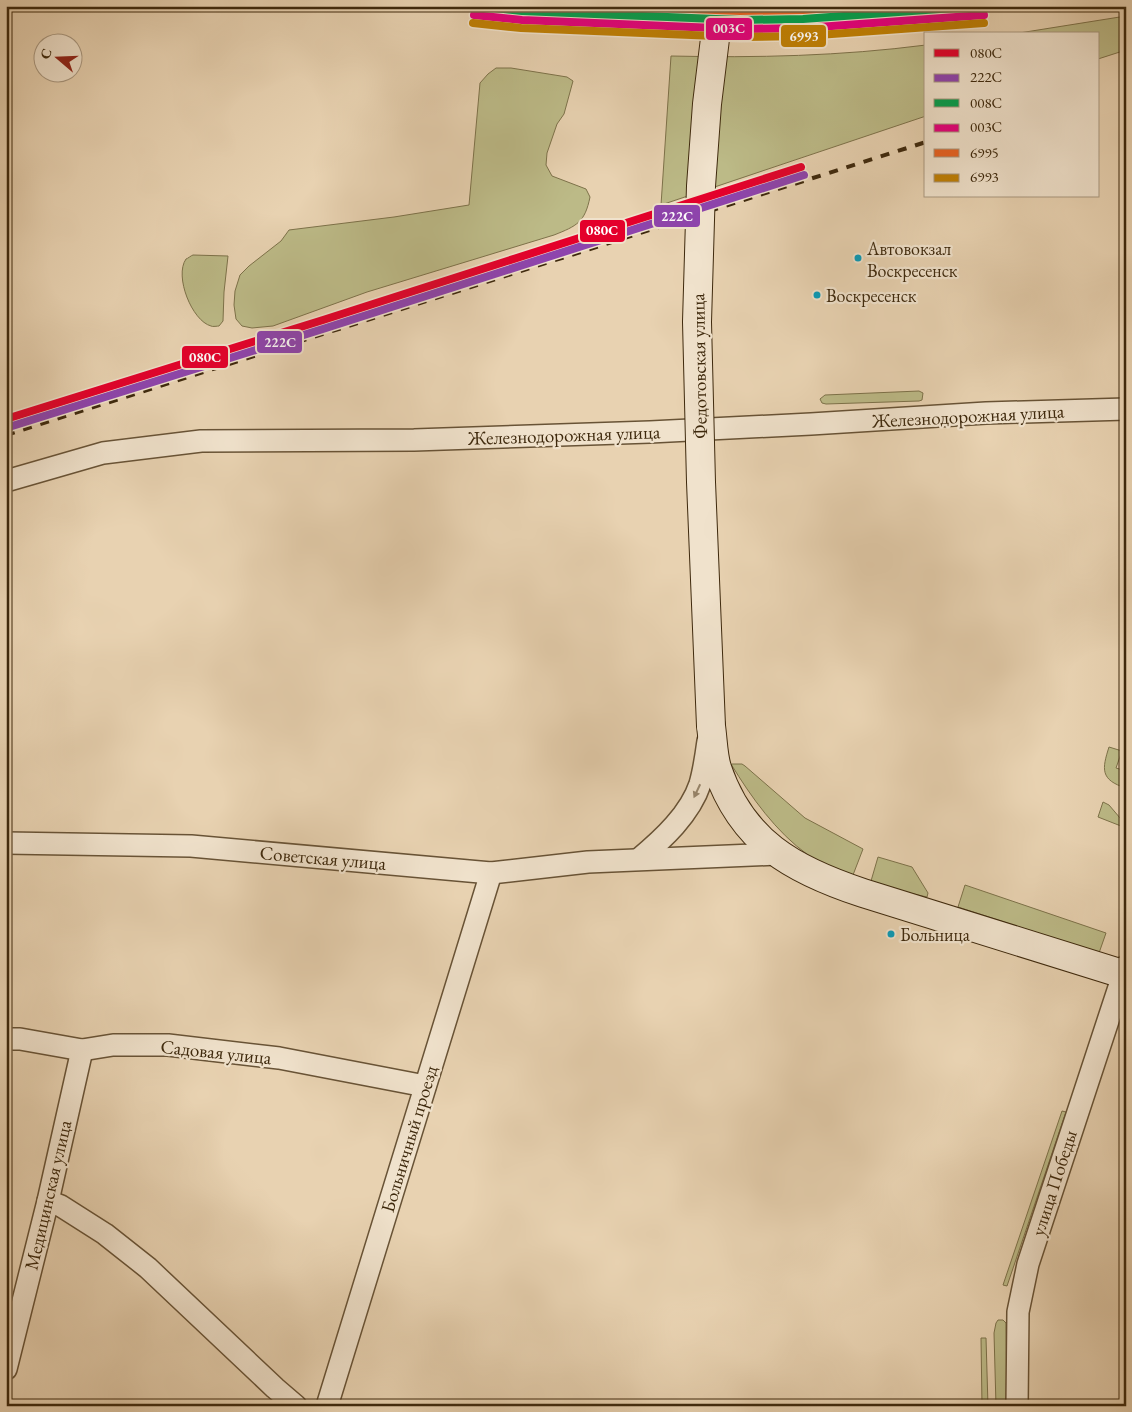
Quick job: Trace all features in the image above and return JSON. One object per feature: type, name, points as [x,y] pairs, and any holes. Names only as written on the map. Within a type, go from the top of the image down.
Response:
[{"type":"main road","name":"Федотовская улица","points":[[711,726],[701,482],[697,322],[701,186],[707,104],[720,6]]},
{"type":"main road","points":[[711,726],[717,766],[728,794],[747,825],[777,854],[808,872],[835,884],[1125,972]]},
{"type":"street","name":"Железнодорожная улица","points":[[6,481],[103,454],[201,440],[242,442],[414,440],[650,432],[986,413],[1126,409]]},
{"type":"street","points":[[639,859],[656,845],[690,806],[700,786],[711,726]]},
{"type":"street","name":"Советская улица","points":[[6,843],[191,846],[490,873],[588,862],[777,854]]},
{"type":"street","name":"Больничный проезд","points":[[328,1406],[490,873]]},
{"type":"street","name":"улица Победы","points":[[1017,1406],[1018,1312],[1028,1264],[1125,972]]},
{"type":"street","name":"Садовая улица","points":[[6,1039],[20,1039],[82,1050],[113,1045],[168,1045],[279,1058],[425,1086]]},
{"type":"street","name":"Медицинская улица","points":[[6,1369],[48,1201],[82,1050]]},
{"type":"street","points":[[48,1201],[62,1206],[105,1234],[148,1268],[296,1406]]},
{"type":"shaded area","points":[[1126,16],[1126,50],[1100,58],[1100,32],[1026,32]]},
{"type":"shaded area","points":[[924,45],[924,117],[661,205],[671,56],[735,57],[894,49]]},
{"type":"shaded area","points":[[496,68],[511,68],[567,77],[573,81],[564,114],[557,124],[547,153],[546,165],[552,176],[586,189],[590,197],[586,212],[579,222],[569,229],[554,235],[367,292],[273,326],[252,328],[242,326],[236,319],[234,305],[235,291],[240,275],[281,241],[289,230],[394,217],[469,205],[480,83]]},
{"type":"shaded area","points":[[193,255],[228,256],[223,321],[219,326],[212,326],[197,316],[187,297],[182,276],[183,267],[186,259]]},
{"type":"shaded area","points":[[919,391],[923,393],[922,400],[919,401],[826,404],[822,403],[820,399],[825,395]]},
{"type":"shaded area","points":[[1109,747],[1122,751],[1116,768],[1126,771],[1126,788],[1111,781],[1105,773],[1104,768]]},
{"type":"shaded area","points":[[731,764],[742,764],[805,818],[863,849],[853,875],[818,862],[785,836],[747,789]]},
{"type":"shaded area","points":[[1103,802],[1109,805],[1126,825],[1126,828],[1098,817]]},
{"type":"shaded area","points":[[878,857],[912,867],[928,893],[927,897],[871,881]]},
{"type":"shaded area","points":[[965,885],[1106,933],[1099,953],[958,907]]},
{"type":"shaded area","points":[[1062,1111],[1066,1112],[1007,1286],[1003,1285]]},
{"type":"shaded area","points":[[998,1320],[1003,1320],[1006,1323],[1007,1406],[996,1406],[994,1333]]},
{"type":"shaded area","points":[[981,1338],[986,1338],[988,1406],[982,1406]]},
{"type":"railway","points":[[6,435],[924,143]]},
{"type":"transit line","name":"008С","points":[[477,6],[522,11],[740,20],[803,19],[980,6]]},
{"type":"transit line","name":"6995","points":[[619,6],[740,11],[803,10],[858,6]]},
{"type":"transit line","name":"003С","points":[[474,15],[522,20],[740,29],[804,28],[984,15]]},
{"type":"transit line","name":"6993","points":[[473,23],[521,28],[740,37],[804,36],[984,23]]},
{"type":"transit line","name":"080С","points":[[6,419],[801,167]]},
{"type":"transit line","name":"222С","points":[[9,427],[804,175]]},
{"type":"place","name":"Автовокзал Воскресенск","points":[[858,258]]},
{"type":"place","name":"Воскресенск","points":[[817,295]]},
{"type":"place","name":"Больница","points":[[891,934]]}]
